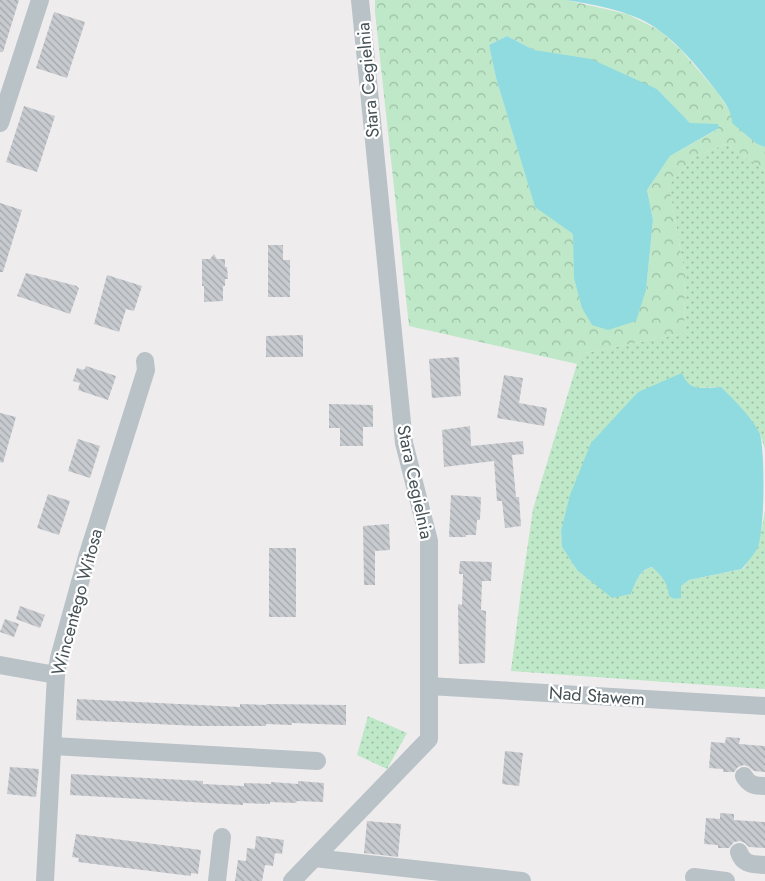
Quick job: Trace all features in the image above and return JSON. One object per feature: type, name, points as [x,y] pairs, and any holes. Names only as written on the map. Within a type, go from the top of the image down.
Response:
[{"type":"street","points":[[0,123],[40,0]]},
{"type":"street","name":"Stara Cegielnia","points":[[292,881],[429,739],[429,541],[404,443],[360,0]]},
{"type":"street","name":"Wincentego Witosa","points":[[48,881],[52,746],[56,676],[59,658],[87,557],[146,370],[145,361]]},
{"type":"street","points":[[0,665],[56,676]]},
{"type":"street","name":"Nad Stawem","points":[[429,686],[765,706]]},
{"type":"street","points":[[52,746],[317,761]]},
{"type":"street","points":[[744,776],[752,785],[765,786]]},
{"type":"street","points":[[217,881],[222,837]]},
{"type":"street","points":[[739,852],[740,858],[744,862],[765,865]]},
{"type":"street","points":[[314,858],[522,881]]},
{"type":"street","points":[[694,877],[726,881]]},
{"type":"green space","points":[[375,0],[566,0],[627,14],[659,30],[681,50],[718,93],[732,115],[757,144],[765,147],[765,170],[726,144],[694,157],[669,185],[685,276],[684,333],[580,354],[577,364],[409,326]],"holes":[[[507,36],[534,50],[657,89],[690,123],[718,129],[670,156],[647,190],[653,220],[646,290],[574,251],[573,234],[535,206],[496,78],[489,45]]]},
{"type":"green space","points":[[726,144],[765,170],[765,449],[760,434],[721,387],[697,388],[685,382],[638,392],[629,403],[561,531],[562,547],[577,570],[631,594],[641,574],[653,567],[664,578],[674,599],[681,598],[681,586],[689,580],[743,569],[753,554],[758,541],[765,509],[765,689],[511,671],[533,509],[580,354],[684,333],[685,276],[669,185],[694,157]]},
{"type":"green space","points":[[368,716],[407,733],[387,769],[357,755]]},
{"type":"water","points":[[566,0],[765,0],[765,147],[757,144],[732,123],[727,107],[699,69],[674,42],[651,24],[628,14]]},
{"type":"water","points":[[507,36],[534,50],[591,59],[657,89],[690,123],[718,124],[719,128],[670,156],[647,190],[653,220],[646,290],[636,321],[608,330],[592,325],[582,308],[574,278],[573,234],[535,207],[496,78],[489,45]]},
{"type":"water","points":[[682,373],[689,383],[697,388],[721,387],[747,414],[760,434],[764,490],[758,547],[742,569],[689,580],[681,586],[681,598],[674,599],[669,596],[664,580],[652,567],[641,574],[631,594],[612,598],[577,570],[562,547],[561,531],[570,495],[591,443],[638,392]]},
{"type":"building","points":[[0,0],[19,0],[3,52],[0,52]]},
{"type":"building","points":[[54,12],[85,22],[67,78],[36,68]]},
{"type":"building","points":[[24,106],[55,116],[37,172],[6,162]]},
{"type":"building","points":[[0,203],[22,210],[3,272],[0,272]]},
{"type":"building","points":[[268,245],[283,245],[283,260],[290,260],[290,297],[268,297]]},
{"type":"building","points":[[214,254],[217,259],[225,259],[228,279],[225,279],[225,286],[223,286],[223,301],[204,302],[202,259],[210,259]]},
{"type":"building","points":[[26,273],[77,286],[79,288],[70,314],[17,296]]},
{"type":"building","points":[[107,275],[142,286],[134,311],[126,309],[119,332],[94,324]]},
{"type":"building","points":[[303,335],[303,357],[266,357],[266,336]]},
{"type":"building","points":[[459,357],[461,396],[432,398],[429,359]]},
{"type":"building","points":[[86,366],[116,376],[108,400],[78,390],[80,383],[73,381],[77,368],[84,370]]},
{"type":"building","points":[[504,375],[523,378],[519,403],[547,408],[544,426],[497,418]]},
{"type":"building","points":[[329,404],[373,405],[373,427],[363,427],[363,446],[340,446],[340,428],[329,428]]},
{"type":"building","points":[[0,413],[16,417],[3,463],[0,462]]},
{"type":"building","points":[[470,426],[471,446],[523,441],[524,454],[512,455],[516,497],[519,497],[521,526],[505,528],[502,501],[497,501],[494,461],[444,467],[442,430]]},
{"type":"building","points":[[78,439],[100,446],[90,478],[68,471]]},
{"type":"building","points":[[48,494],[70,501],[59,535],[37,528]]},
{"type":"building","points":[[451,495],[481,497],[480,520],[477,520],[476,535],[449,537]]},
{"type":"building","points":[[389,524],[390,550],[375,551],[375,585],[364,585],[363,526]]},
{"type":"building","points":[[269,548],[296,548],[296,617],[269,617]]},
{"type":"building","points":[[460,561],[492,562],[491,581],[482,581],[481,610],[486,611],[485,663],[459,664],[458,604],[462,605],[463,574],[459,574]]},
{"type":"building","points":[[20,606],[45,615],[40,628],[16,619]]},
{"type":"building","points":[[5,619],[19,624],[14,637],[0,632]]},
{"type":"building","points":[[77,699],[240,707],[240,704],[346,705],[346,725],[292,723],[292,725],[266,724],[266,726],[197,726],[76,720]]},
{"type":"building","points":[[726,737],[740,738],[739,744],[765,746],[765,772],[754,771],[744,765],[738,767],[734,772],[723,772],[723,769],[709,768],[711,742],[725,743]]},
{"type":"building","points":[[505,751],[523,753],[519,786],[502,784]]},
{"type":"building","points":[[10,767],[39,769],[36,797],[7,794]]},
{"type":"building","points":[[71,774],[203,781],[203,784],[244,786],[244,783],[298,784],[298,781],[324,783],[323,802],[243,803],[243,805],[70,795]]},
{"type":"building","points":[[720,813],[734,814],[734,820],[765,822],[765,848],[749,847],[740,841],[734,842],[729,848],[718,848],[718,845],[704,844],[706,818],[720,819]]},
{"type":"building","points":[[367,821],[401,824],[398,857],[364,853]]},
{"type":"building","points":[[76,834],[201,850],[198,874],[191,873],[191,876],[78,862],[79,858],[72,857]]},
{"type":"building","points":[[256,836],[284,840],[282,854],[275,853],[273,866],[265,865],[262,881],[235,881],[238,860],[246,861],[247,848],[255,849]]}]
